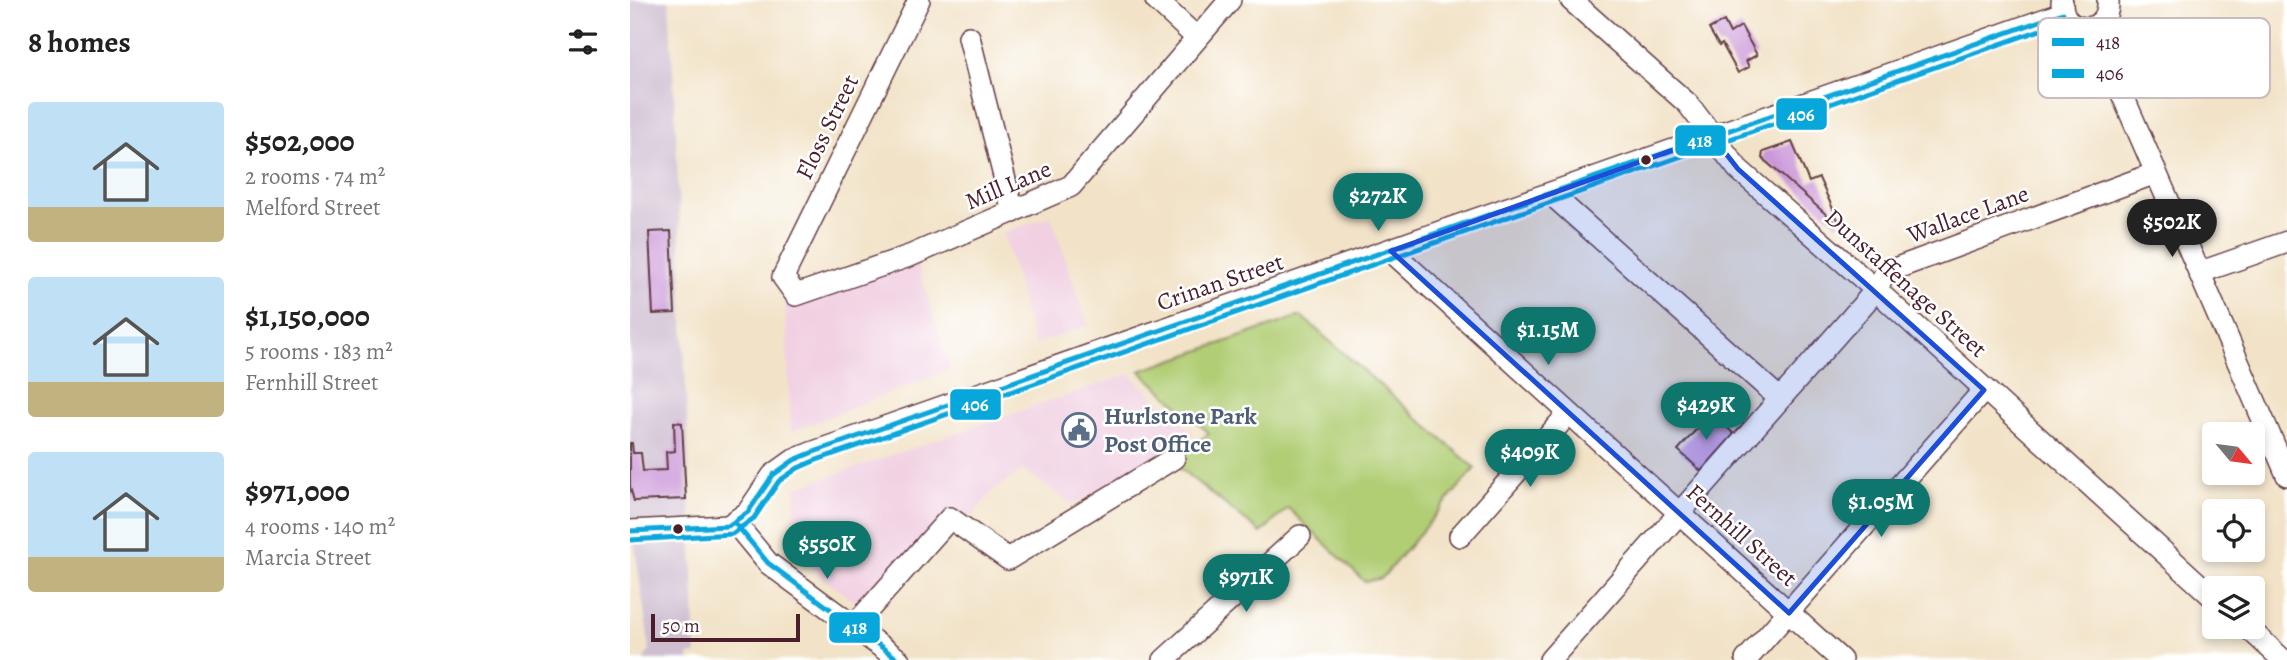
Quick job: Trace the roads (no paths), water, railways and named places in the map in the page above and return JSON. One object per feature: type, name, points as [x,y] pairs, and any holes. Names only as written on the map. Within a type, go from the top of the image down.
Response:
[{"type":"street","name":"Floss Street","points":[[783,277],[919,0]]},
{"type":"street","points":[[1156,0],[1197,38]]},
{"type":"street","name":"Mill Lane","points":[[783,277],[796,295],[912,255],[1071,186],[1230,0]]},
{"type":"street","name":"Dunstaffenage Street","points":[[1571,0],[1688,104],[1738,169],[1876,290],[2202,587]]},
{"type":"street","points":[[2105,18],[2108,0]]},
{"type":"street","name":"Crinan Street","points":[[728,525],[748,512],[773,475],[794,460],[1551,194],[2063,7]]},
{"type":"street","points":[[969,37],[1013,212]]},
{"type":"street","points":[[2124,98],[2287,475]]},
{"type":"street","name":"Wallace Lane","points":[[1550,660],[1876,290],[1886,272],[2156,173]]},
{"type":"street","points":[[1551,194],[1780,399]]},
{"type":"street","points":[[2201,272],[2287,242]]},
{"type":"street","name":"Fernhill Street","points":[[1391,251],[1841,660]]},
{"type":"street","points":[[1746,660],[1984,390]]},
{"type":"street","points":[[1460,536],[1568,414]]},
{"type":"street","points":[[853,627],[950,517],[1008,559],[1174,458]]},
{"type":"street","points":[[630,531],[728,525],[768,563],[899,660]]},
{"type":"street","points":[[1164,660],[1300,536]]},
{"type":"street","points":[[2260,639],[2283,660]]},
{"type":"place","name":"Hurlstone Park Post Office","points":[[1079,430]]}]
